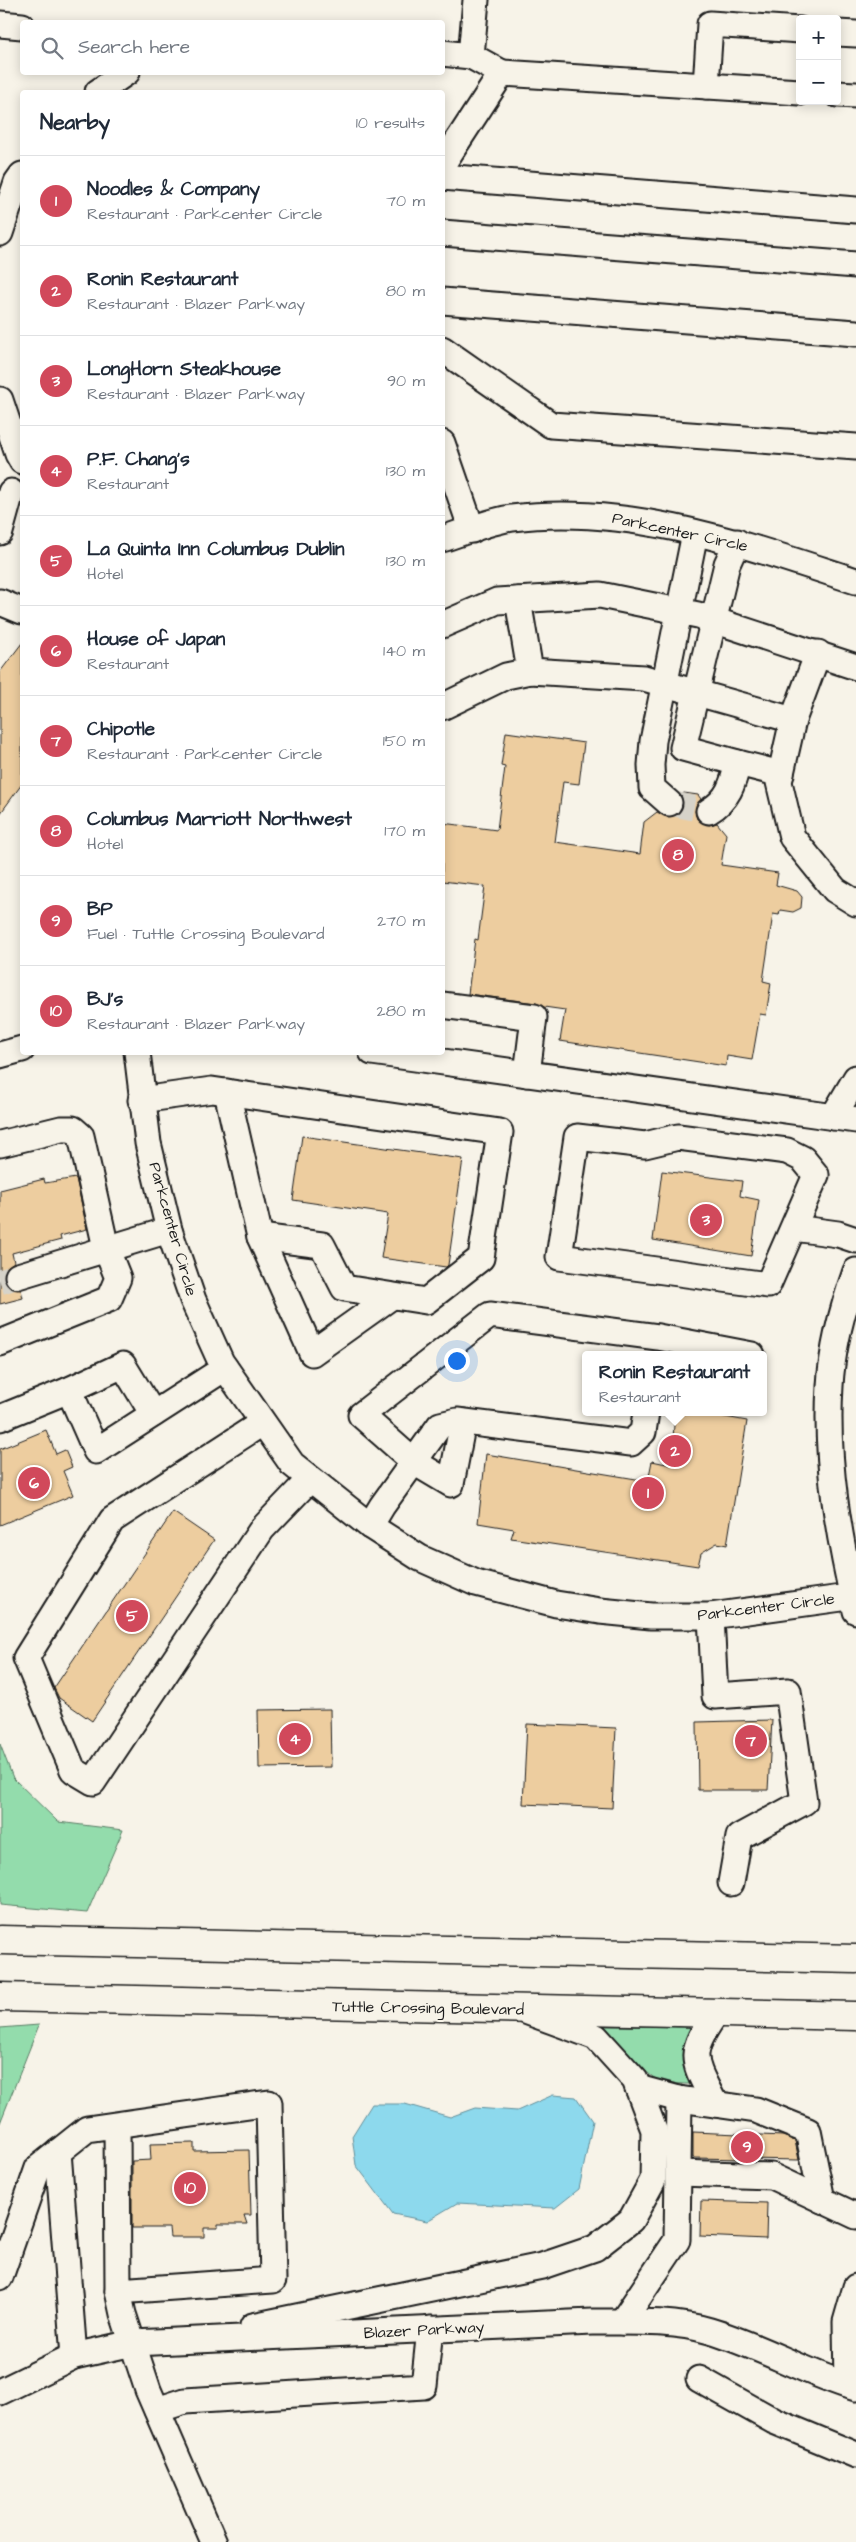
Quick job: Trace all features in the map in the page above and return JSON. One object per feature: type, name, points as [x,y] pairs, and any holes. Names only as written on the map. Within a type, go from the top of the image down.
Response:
[{"type":"main road","points":[[0,1940],[856,1959]]},
{"type":"main road","name":"Tuttle Crossing Boulevard","points":[[0,1996],[521,2010],[856,2016]]},
{"type":"street","points":[[471,56],[476,0]]},
{"type":"street","points":[[0,24],[20,26]]},
{"type":"street","points":[[706,86],[710,24],[796,30]]},
{"type":"street","points":[[841,32],[856,34]]},
{"type":"street","points":[[445,53],[471,56],[502,73],[796,92]]},
{"type":"street","points":[[445,160],[502,73]]},
{"type":"street","points":[[101,90],[123,75]]},
{"type":"street","points":[[841,94],[856,95]]},
{"type":"street","points":[[445,177],[856,210]]},
{"type":"street","points":[[0,233],[20,178]]},
{"type":"street","points":[[445,233],[856,265]]},
{"type":"street","points":[[445,301],[856,333]]},
{"type":"street","points":[[445,351],[551,425],[856,447]]},
{"type":"street","points":[[0,400],[20,458]]},
{"type":"street","points":[[445,452],[472,530]]},
{"type":"street","points":[[0,532],[11,489]]},
{"type":"street","name":"Parkcenter Circle","points":[[445,538],[510,518],[572,514],[630,519],[737,542],[856,582]]},
{"type":"street","points":[[669,803],[652,788],[650,766],[664,684],[695,533]]},
{"type":"street","points":[[683,748],[727,564],[737,542]]},
{"type":"street","points":[[445,624],[497,601],[600,596],[713,619],[856,667]]},
{"type":"street","points":[[518,600],[530,670]]},
{"type":"street","points":[[0,602],[20,610]]},
{"type":"street","points":[[818,653],[793,720],[779,782],[792,837],[835,890],[856,903]]},
{"type":"street","points":[[445,705],[506,676],[530,670],[644,678],[793,720]]},
{"type":"street","points":[[653,741],[781,774]]},
{"type":"street","points":[[709,811],[720,804],[733,784],[738,763]]},
{"type":"street","points":[[445,1005],[534,1017],[527,1074]]},
{"type":"street","points":[[0,1055],[20,1050]]},
{"type":"street","name":"Parkcenter Circle","points":[[137,1055],[141,1100],[148,1143],[170,1230],[193,1300],[225,1368],[292,1464],[370,1526],[420,1558],[476,1583],[556,1604],[651,1616],[710,1616],[855,1601]]},
{"type":"street","points":[[405,1055],[844,1118],[856,1078]]},
{"type":"street","points":[[141,1100],[212,1090],[500,1132],[481,1258],[426,1301],[344,1288],[322,1245],[260,1237]]},
{"type":"street","points":[[227,1092],[260,1237],[312,1354],[392,1296]]},
{"type":"street","points":[[0,1144],[61,1129],[73,1129],[81,1136],[106,1248],[118,1278],[109,1299],[0,1343]]},
{"type":"street","points":[[577,1137],[645,1145],[678,1137],[787,1151],[803,1158],[816,1175],[794,1228],[768,1285],[559,1257],[577,1137]]},
{"type":"street","points":[[794,1228],[838,1234],[856,1240]]},
{"type":"street","points":[[18,1276],[170,1230]]},
{"type":"street","points":[[855,1601],[843,1555],[839,1528],[830,1456],[829,1408],[834,1356],[848,1295],[856,1271]]},
{"type":"street","points":[[463,1422],[450,1484],[414,1462],[361,1415],[490,1315],[656,1346],[709,1351]]},
{"type":"street","points":[[0,1418],[69,1390],[123,1365],[153,1414]]},
{"type":"street","points":[[69,1390],[96,1451],[225,1368]]},
{"type":"street","points":[[370,1526],[440,1425],[457,1421],[631,1444],[643,1432],[645,1416]]},
{"type":"street","points":[[262,1423],[112,1520],[26,1658],[73,1770],[93,1782],[262,1529],[310,1479]]},
{"type":"street","points":[[710,1616],[715,1696],[788,1691],[804,1802],[739,1837],[730,1883]]},
{"type":"street","points":[[210,2339],[272,2321],[542,2266],[595,2248],[631,2220],[654,2180],[654,2130],[635,2080],[596,2037],[521,2010]]},
{"type":"street","points":[[715,2104],[695,2066],[695,2050],[701,2034],[716,2014]]},
{"type":"street","points":[[638,2088],[679,2099],[756,2110],[808,2131],[822,2200]]},
{"type":"street","points":[[622,2322],[677,2240],[679,2099]]},
{"type":"street","points":[[0,2277],[38,2168],[87,2129],[269,2103],[274,2280],[118,2291]]},
{"type":"street","points":[[117,2125],[118,2291],[123,2314],[157,2410],[214,2542]]},
{"type":"street","points":[[58,2152],[74,2356]]},
{"type":"street","points":[[679,2173],[771,2176],[856,2216]]},
{"type":"street","name":"Blazer Parkway","points":[[0,2392],[74,2356],[133,2342],[622,2322],[662,2323],[708,2330],[749,2344],[819,2377],[853,2382],[846,2322],[856,2287]]},
{"type":"street","points":[[157,2410],[185,2401],[424,2386],[430,2329]]},
{"type":"street","points":[[699,2379],[774,2421],[856,2455]]},
{"type":"green space","points":[[0,1744],[13,1778],[58,1822],[123,1830],[87,1913],[0,1905]]},
{"type":"green space","points":[[39,2025],[0,2123],[0,2028]]},
{"type":"green space","points":[[591,2026],[693,2027],[692,2084],[678,2084],[653,2077],[622,2048]]},
{"type":"water","points":[[553,2095],[576,2097],[593,2121],[579,2189],[555,2208],[457,2203],[427,2221],[393,2214],[356,2165],[352,2136],[372,2104],[405,2104],[450,2117],[475,2108],[517,2111]]},
{"type":"building","points":[[20,646],[20,787],[0,814],[0,672]]},
{"type":"building","points":[[506,732],[584,743],[579,784],[563,782],[555,842],[640,854],[644,822],[657,812],[667,817],[679,813],[683,805],[680,795],[684,793],[698,795],[701,799],[695,811],[697,819],[709,825],[717,823],[726,834],[721,865],[778,873],[776,885],[797,891],[802,897],[801,908],[793,912],[780,910],[779,915],[773,914],[763,981],[771,983],[766,1015],[760,1014],[752,1060],[727,1056],[726,1066],[560,1041],[565,1010],[544,1007],[536,1003],[468,994],[475,939],[478,940],[485,886],[445,881],[445,823],[497,830],[505,767],[501,766]]},
{"type":"building","points":[[302,1136],[463,1159],[448,1265],[446,1267],[381,1258],[388,1214],[293,1200]]},
{"type":"building","points":[[662,1171],[742,1181],[740,1196],[759,1200],[751,1256],[653,1240]]},
{"type":"building","points":[[76,1178],[87,1229],[60,1236],[61,1240],[12,1253],[14,1262],[7,1267],[4,1280],[9,1287],[21,1290],[23,1298],[0,1304],[0,1190],[44,1179],[45,1183]]},
{"type":"building","points":[[675,1416],[720,1416],[747,1421],[727,1545],[717,1543],[701,1553],[698,1566],[511,1538],[514,1529],[478,1523],[486,1454],[648,1481],[652,1461],[671,1465]]},
{"type":"building","points":[[46,1430],[56,1454],[65,1450],[72,1467],[63,1471],[73,1495],[0,1525],[0,1449]]},
{"type":"building","points":[[173,1512],[214,1540],[92,1721],[59,1698],[54,1688]]},
{"type":"building","points":[[330,1709],[331,1767],[259,1768],[258,1710]]},
{"type":"building","points":[[772,1720],[768,1790],[698,1790],[697,1722]]},
{"type":"building","points":[[527,1724],[616,1728],[612,1808],[523,1804]]},
{"type":"building","points":[[693,2132],[783,2136],[795,2141],[799,2160],[693,2158]]},
{"type":"building","points":[[194,2143],[194,2151],[249,2150],[251,2215],[244,2215],[247,2224],[218,2224],[218,2228],[204,2228],[204,2237],[170,2237],[169,2228],[132,2228],[132,2161],[151,2160],[150,2144]]},
{"type":"building","points":[[701,2201],[767,2203],[766,2239],[700,2236]]},
{"type":"tunnel","points":[[669,803],[709,811]]},
{"type":"tunnel","points":[[0,1282],[18,1276]]},
{"type":"place","name":"Columbus Marriott Northwest","points":[[678,855]]},
{"type":"place","name":"LongHorn Steakhouse","points":[[706,1220]]},
{"type":"place","name":"Ronin Restaurant","points":[[675,1451]]},
{"type":"place","name":"House of Japan","points":[[34,1483]]},
{"type":"place","name":"Noodles & Company","points":[[648,1493]]},
{"type":"place","name":"La Quinta Inn Columbus Dublin","points":[[132,1616]]},
{"type":"place","name":"P.F. Chang's","points":[[295,1739]]},
{"type":"place","name":"Chipotle","points":[[751,1741]]},
{"type":"place","name":"BP","points":[[747,2147]]},
{"type":"place","name":"BJ's","points":[[190,2188]]}]
